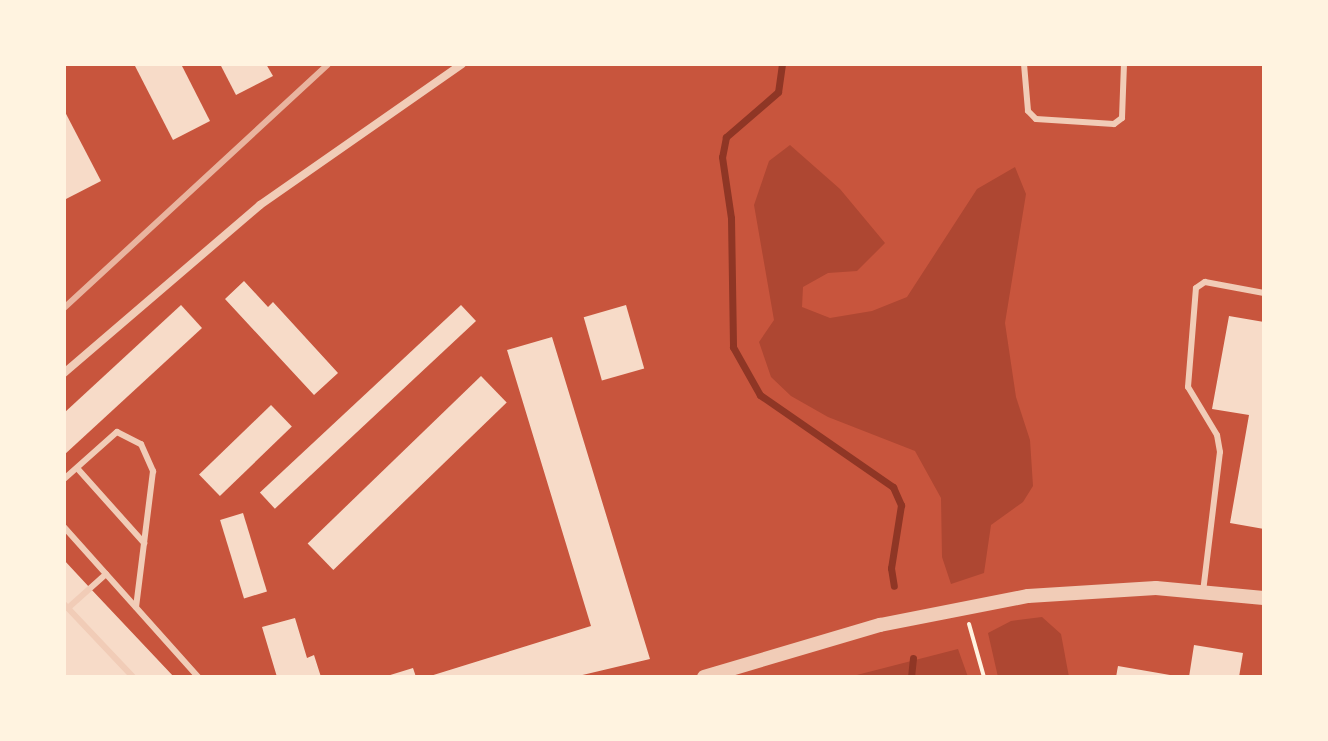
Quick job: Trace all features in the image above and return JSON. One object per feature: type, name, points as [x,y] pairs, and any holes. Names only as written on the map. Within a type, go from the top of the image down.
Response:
[{"type":"street","points":[[64,373],[260,205],[462,64]]},
{"type":"street","points":[[704,677],[964,606],[1101,588],[1264,598]]},
{"type":"lane","points":[[1024,64],[1028,111],[1036,119],[1114,124],[1122,118],[1124,64]]},
{"type":"lane","points":[[1203,592],[1220,452],[1217,435],[1188,387],[1196,288],[1205,282],[1264,293]]},
{"type":"lane","points":[[64,479],[117,432],[131,435],[141,444],[153,471],[136,607]]},
{"type":"lane","points":[[77,468],[144,543]]},
{"type":"lane","points":[[64,527],[198,677]]},
{"type":"lane","points":[[106,574],[66,606],[133,677]]},
{"type":"path","points":[[964,606],[984,677]]},
{"type":"shaded area","points":[[790,145],[840,189],[885,243],[857,271],[828,273],[803,287],[802,307],[830,318],[872,311],[907,297],[977,189],[1015,167],[1026,194],[1005,323],[1016,397],[1030,440],[1033,486],[1023,502],[991,525],[984,573],[951,584],[942,557],[941,498],[915,451],[828,417],[791,396],[771,377],[759,342],[774,320],[754,205],[769,161]]},
{"type":"shaded area","points":[[1042,617],[1061,634],[1069,677],[998,677],[988,633],[1011,621]]},
{"type":"shaded area","points":[[958,649],[968,677],[849,677]]},
{"type":"building","points":[[134,64],[181,64],[210,121],[173,140]]},
{"type":"building","points":[[220,64],[266,64],[273,76],[236,95]]},
{"type":"building","points":[[64,110],[101,181],[66,199],[64,194]]},
{"type":"building","points":[[244,281],[268,307],[273,302],[338,373],[314,395],[225,299]]},
{"type":"building","points":[[181,305],[202,328],[64,455],[64,413]]},
{"type":"building","points":[[461,305],[476,321],[275,509],[260,493]]},
{"type":"building","points":[[626,305],[644,368],[602,381],[584,317]]},
{"type":"building","points":[[1229,316],[1264,322],[1264,529],[1230,523],[1249,415],[1212,409]]},
{"type":"building","points":[[552,337],[650,659],[574,677],[427,677],[591,626],[507,350]]},
{"type":"building","points":[[481,376],[507,403],[333,570],[308,543]]},
{"type":"building","points":[[271,405],[292,427],[220,496],[199,474]]},
{"type":"building","points":[[243,513],[267,591],[244,598],[220,520]]},
{"type":"building","points":[[64,560],[90,588],[174,677],[64,677]]},
{"type":"building","points":[[295,618],[307,658],[314,655],[321,677],[277,677],[262,627]]},
{"type":"building","points":[[1194,645],[1243,653],[1239,677],[1189,677]]},
{"type":"building","points":[[1118,666],[1170,675],[1170,677],[1116,677]]},
{"type":"building","points":[[413,668],[416,677],[387,677],[387,676]]},
{"type":"waterway","points":[[782,64],[778,92],[726,137],[722,157],[731,218],[733,347],[760,395],[893,487],[901,505],[891,568],[894,586]]},
{"type":"waterway","points":[[911,677],[913,658]]},
{"type":"railway","points":[[64,308],[328,64]]}]
